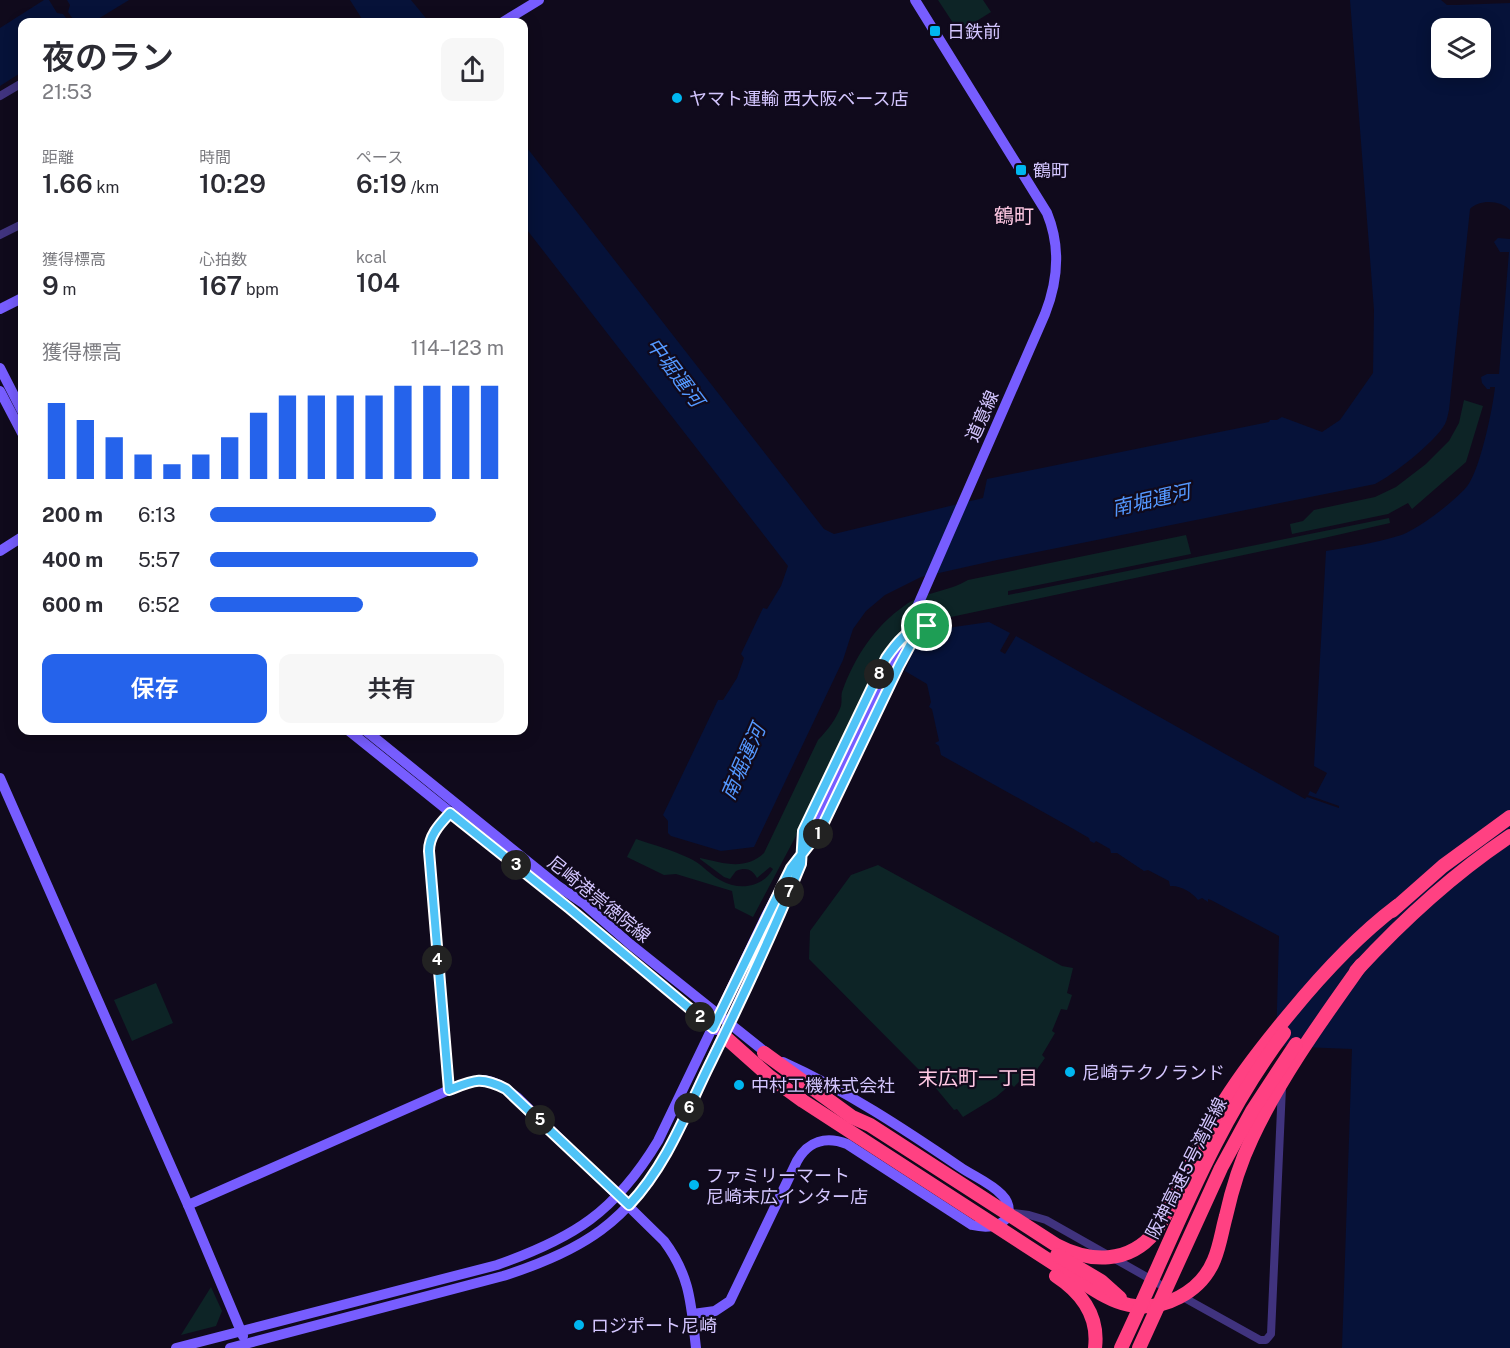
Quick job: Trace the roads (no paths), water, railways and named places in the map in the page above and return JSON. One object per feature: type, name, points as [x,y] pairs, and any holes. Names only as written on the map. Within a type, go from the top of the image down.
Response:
[{"type":"highway","name":"阪神高速5号湾岸線","points":[[1121,1348],[1194,1186],[1222,1131],[1280,1038],[1325,981],[1397,906],[1467,847],[1510,817]]},
{"type":"highway","name":"阪神高速5号湾岸線","points":[[1140,1348],[1208,1193],[1247,1121],[1302,1036],[1361,965],[1415,911],[1445,885],[1510,836]]},
{"type":"highway","points":[[722,1030],[770,1077],[1064,1249],[1078,1255],[1110,1258],[1125,1254],[1145,1243],[1159,1226],[1218,1113],[1260,1049],[1339,957],[1372,924],[1397,906]]},
{"type":"highway","points":[[935,1187],[1076,1278],[1118,1302],[1148,1306],[1162,1304],[1178,1297],[1194,1287],[1209,1270],[1218,1249],[1236,1178],[1252,1138],[1297,1058],[1361,965]]},
{"type":"highway","points":[[764,1053],[852,1117],[866,1132],[1013,1247],[1064,1281],[1079,1294],[1092,1317],[1096,1335],[1095,1348]]},
{"type":"highway","points":[[866,1132],[1106,1285],[1119,1297],[1132,1316],[1140,1338],[1140,1348]]},
{"type":"street","points":[[510,18],[539,0]]},
{"type":"street","name":"道意線","points":[[722,1030],[718,1016],[767,914],[801,854],[900,646],[1052,298],[1057,269],[1056,243],[1043,205],[915,0]]},
{"type":"street","points":[[0,96],[18,85]]},
{"type":"street","points":[[0,235],[18,226]]},
{"type":"street","points":[[0,309],[18,300]]},
{"type":"street","points":[[0,368],[18,403]]},
{"type":"street","points":[[0,391],[18,425]]},
{"type":"street","points":[[0,551],[18,540]]},
{"type":"street","points":[[920,625],[927,626],[927,631],[913,640],[899,666],[820,831],[801,854],[803,831],[886,658],[897,642],[920,625]]},
{"type":"street","name":"尼崎港崇徳院線","points":[[354,735],[722,1030],[809,1074],[911,1134],[1002,1195],[1009,1206],[1009,1212]]},
{"type":"street","name":"尼崎港崇徳院線","points":[[371,735],[558,886],[583,903],[718,1016]]},
{"type":"street","points":[[0,778],[188,1205],[247,1346]]},
{"type":"street","points":[[449,1090],[429,851],[431,838],[450,813]]},
{"type":"street","name":"道意線","points":[[722,1030],[777,921],[801,864],[801,854]]},
{"type":"street","points":[[176,1348],[497,1265],[536,1252],[583,1226],[619,1196],[641,1169],[722,1030]]},
{"type":"street","points":[[230,1348],[247,1346],[503,1276],[564,1254],[589,1239],[629,1205],[661,1164],[722,1030]]},
{"type":"street","points":[[693,1314],[716,1311],[730,1301],[802,1151],[819,1141],[837,1140],[847,1144],[972,1225],[981,1227],[998,1225],[1007,1219],[1009,1212],[1046,1220],[1260,1340],[1266,1340],[1270,1334],[1283,1056]]},
{"type":"street","points":[[188,1205],[449,1090],[484,1079],[506,1089],[629,1205],[671,1251],[687,1285],[693,1314],[696,1348]]},
{"type":"water","points":[[44,0],[49,0],[57,13],[63,14],[66,18],[18,18],[18,75],[0,86],[0,28]]},
{"type":"water","points":[[67,0],[129,0],[100,18],[72,18],[68,12],[70,5]]},
{"type":"water","points":[[350,0],[411,0],[426,18],[361,18]]},
{"type":"water","points":[[1350,0],[1441,0],[1447,5],[1510,3],[1510,210],[1501,204],[1490,202],[1484,202],[1470,209],[1449,410],[1445,424],[1423,449],[1375,484],[921,577],[885,595],[866,611],[853,629],[843,660],[754,847],[721,851],[671,836],[668,833],[668,821],[663,815],[718,700],[723,700],[737,678],[744,658],[741,654],[763,608],[767,609],[781,586],[788,566],[528,231],[528,149],[824,529],[834,534],[983,498],[987,479],[1269,422],[1282,417],[1322,432],[1340,420],[1373,373],[1374,310]]},
{"type":"water","points":[[1498,238],[1510,239],[1510,1348],[1342,1348],[1352,1049],[1276,1046],[1279,936],[1211,900],[1208,899],[1208,902],[1202,898],[1198,900],[1186,890],[1170,886],[1169,881],[1148,870],[1144,871],[1117,853],[1111,853],[1110,849],[1096,841],[1094,843],[1090,841],[1089,838],[1070,827],[941,755],[939,746],[935,743],[939,741],[932,709],[929,707],[931,702],[927,684],[905,671],[917,643],[931,634],[954,627],[989,622],[1010,633],[1000,651],[1005,654],[1016,636],[1305,799],[1307,797],[1339,808],[1339,806],[1308,795],[1310,791],[1316,794],[1327,773],[1314,766],[1326,551],[1371,543],[1405,533],[1425,522],[1446,506],[1463,491],[1473,477],[1485,438],[1495,387],[1487,389],[1481,377],[1487,374],[1499,374],[1509,252],[1500,252],[1494,242]]},
{"type":"place","name":"日鉄前","points":[[935,31]]},
{"type":"place","name":"ヤマト運輸 西大阪ベース店","points":[[677,98]]},
{"type":"place","name":"鶴町","points":[[1021,170]]},
{"type":"place","name":"尼崎テクノランド","points":[[1070,1072]]},
{"type":"place","name":"中村工機株式会社","points":[[739,1085]]},
{"type":"place","name":"ファミリーマート 尼崎末広インター店","points":[[694,1185]]},
{"type":"place","name":"ロジポート尼崎","points":[[579,1325]]},
{"type":"district","name":"鶴町","points":[[1014,216]]},
{"type":"district","name":"末広町一丁目","points":[[978,1078]]},
{"type":"water label","name":"中堀運河","points":[[675,372]]},
{"type":"water label","name":"南堀運河","points":[[1151,500]]},
{"type":"water label","name":"南堀運河","points":[[743,762]]}]
